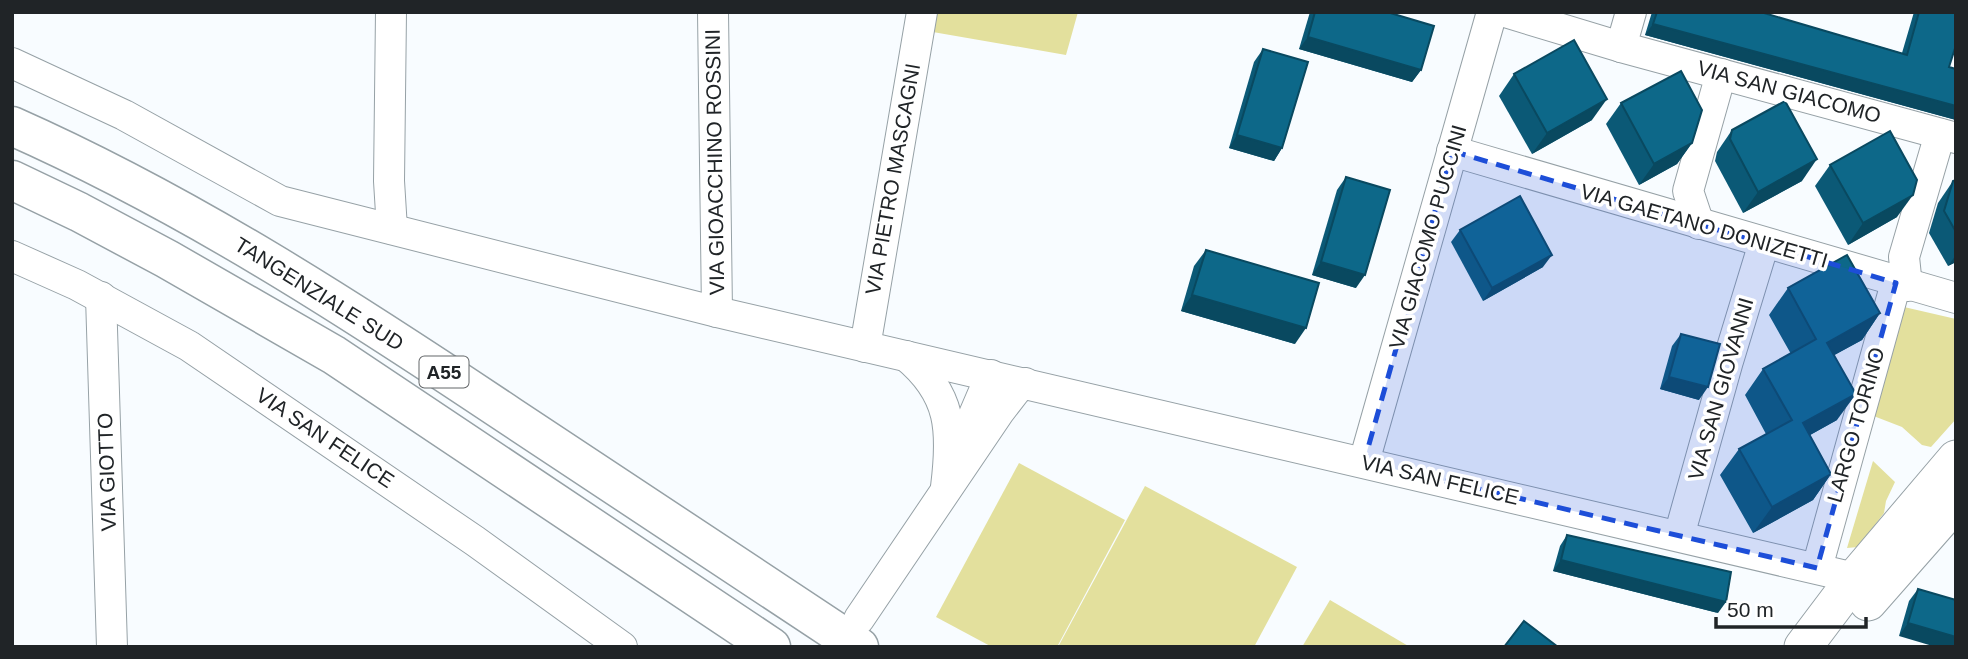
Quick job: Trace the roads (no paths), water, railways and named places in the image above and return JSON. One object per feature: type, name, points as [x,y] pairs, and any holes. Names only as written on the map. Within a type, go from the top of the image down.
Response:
[{"type":"highway","name":"TANGENZIALE SUD","points":[[12,125],[191,216],[356,314],[859,633]]},
{"type":"highway","name":"TANGENZIALE SUD","points":[[12,180],[167,259],[334,355],[771,647]]},
{"type":"main road","points":[[1803,647],[1855,578],[1956,459]]},
{"type":"main road","points":[[1833,647],[1879,588],[1956,502]]},
{"type":"street","points":[[391,12],[389,181],[392,229]]},
{"type":"street","name":"VIA GIOACCHINO ROSSINI","points":[[713,12],[717,312]]},
{"type":"street","name":"VIA PIETRO MASCAGNI","points":[[865,347],[922,12]]},
{"type":"street","name":"VIA GIACOMO PUCCINI","points":[[1364,462],[1492,12]]},
{"type":"street","name":"VIA SAN GIACOMO","points":[[1505,12],[1621,47],[1948,136]]},
{"type":"street","points":[[1621,47],[1631,12]]},
{"type":"street","name":"VIA SAN FELICE","points":[[12,64],[124,115],[280,201],[717,312],[1855,578]]},
{"type":"street","points":[[1699,224],[1688,191],[1721,74]]},
{"type":"street","name":"LARGO TORINO","points":[[1816,568],[1902,284],[1904,257],[1948,136]]},
{"type":"street","name":"VIA GAETANO DONIZETTI","points":[[1452,151],[1956,298]]},
{"type":"street","name":"VIA SAN GIOVANNI","points":[[1679,536],[1764,243]]},
{"type":"street","name":"VIA SAN FELICE","points":[[12,256],[102,297],[200,354],[475,541],[622,647]]},
{"type":"street","name":"VIA GIOTTO","points":[[102,297],[112,647]]},
{"type":"street","points":[[906,356],[922,370],[943,402],[950,434],[946,488]]},
{"type":"street","points":[[946,488],[959,449],[991,375]]},
{"type":"street","points":[[859,633],[946,488],[999,412],[1025,383]]}]
